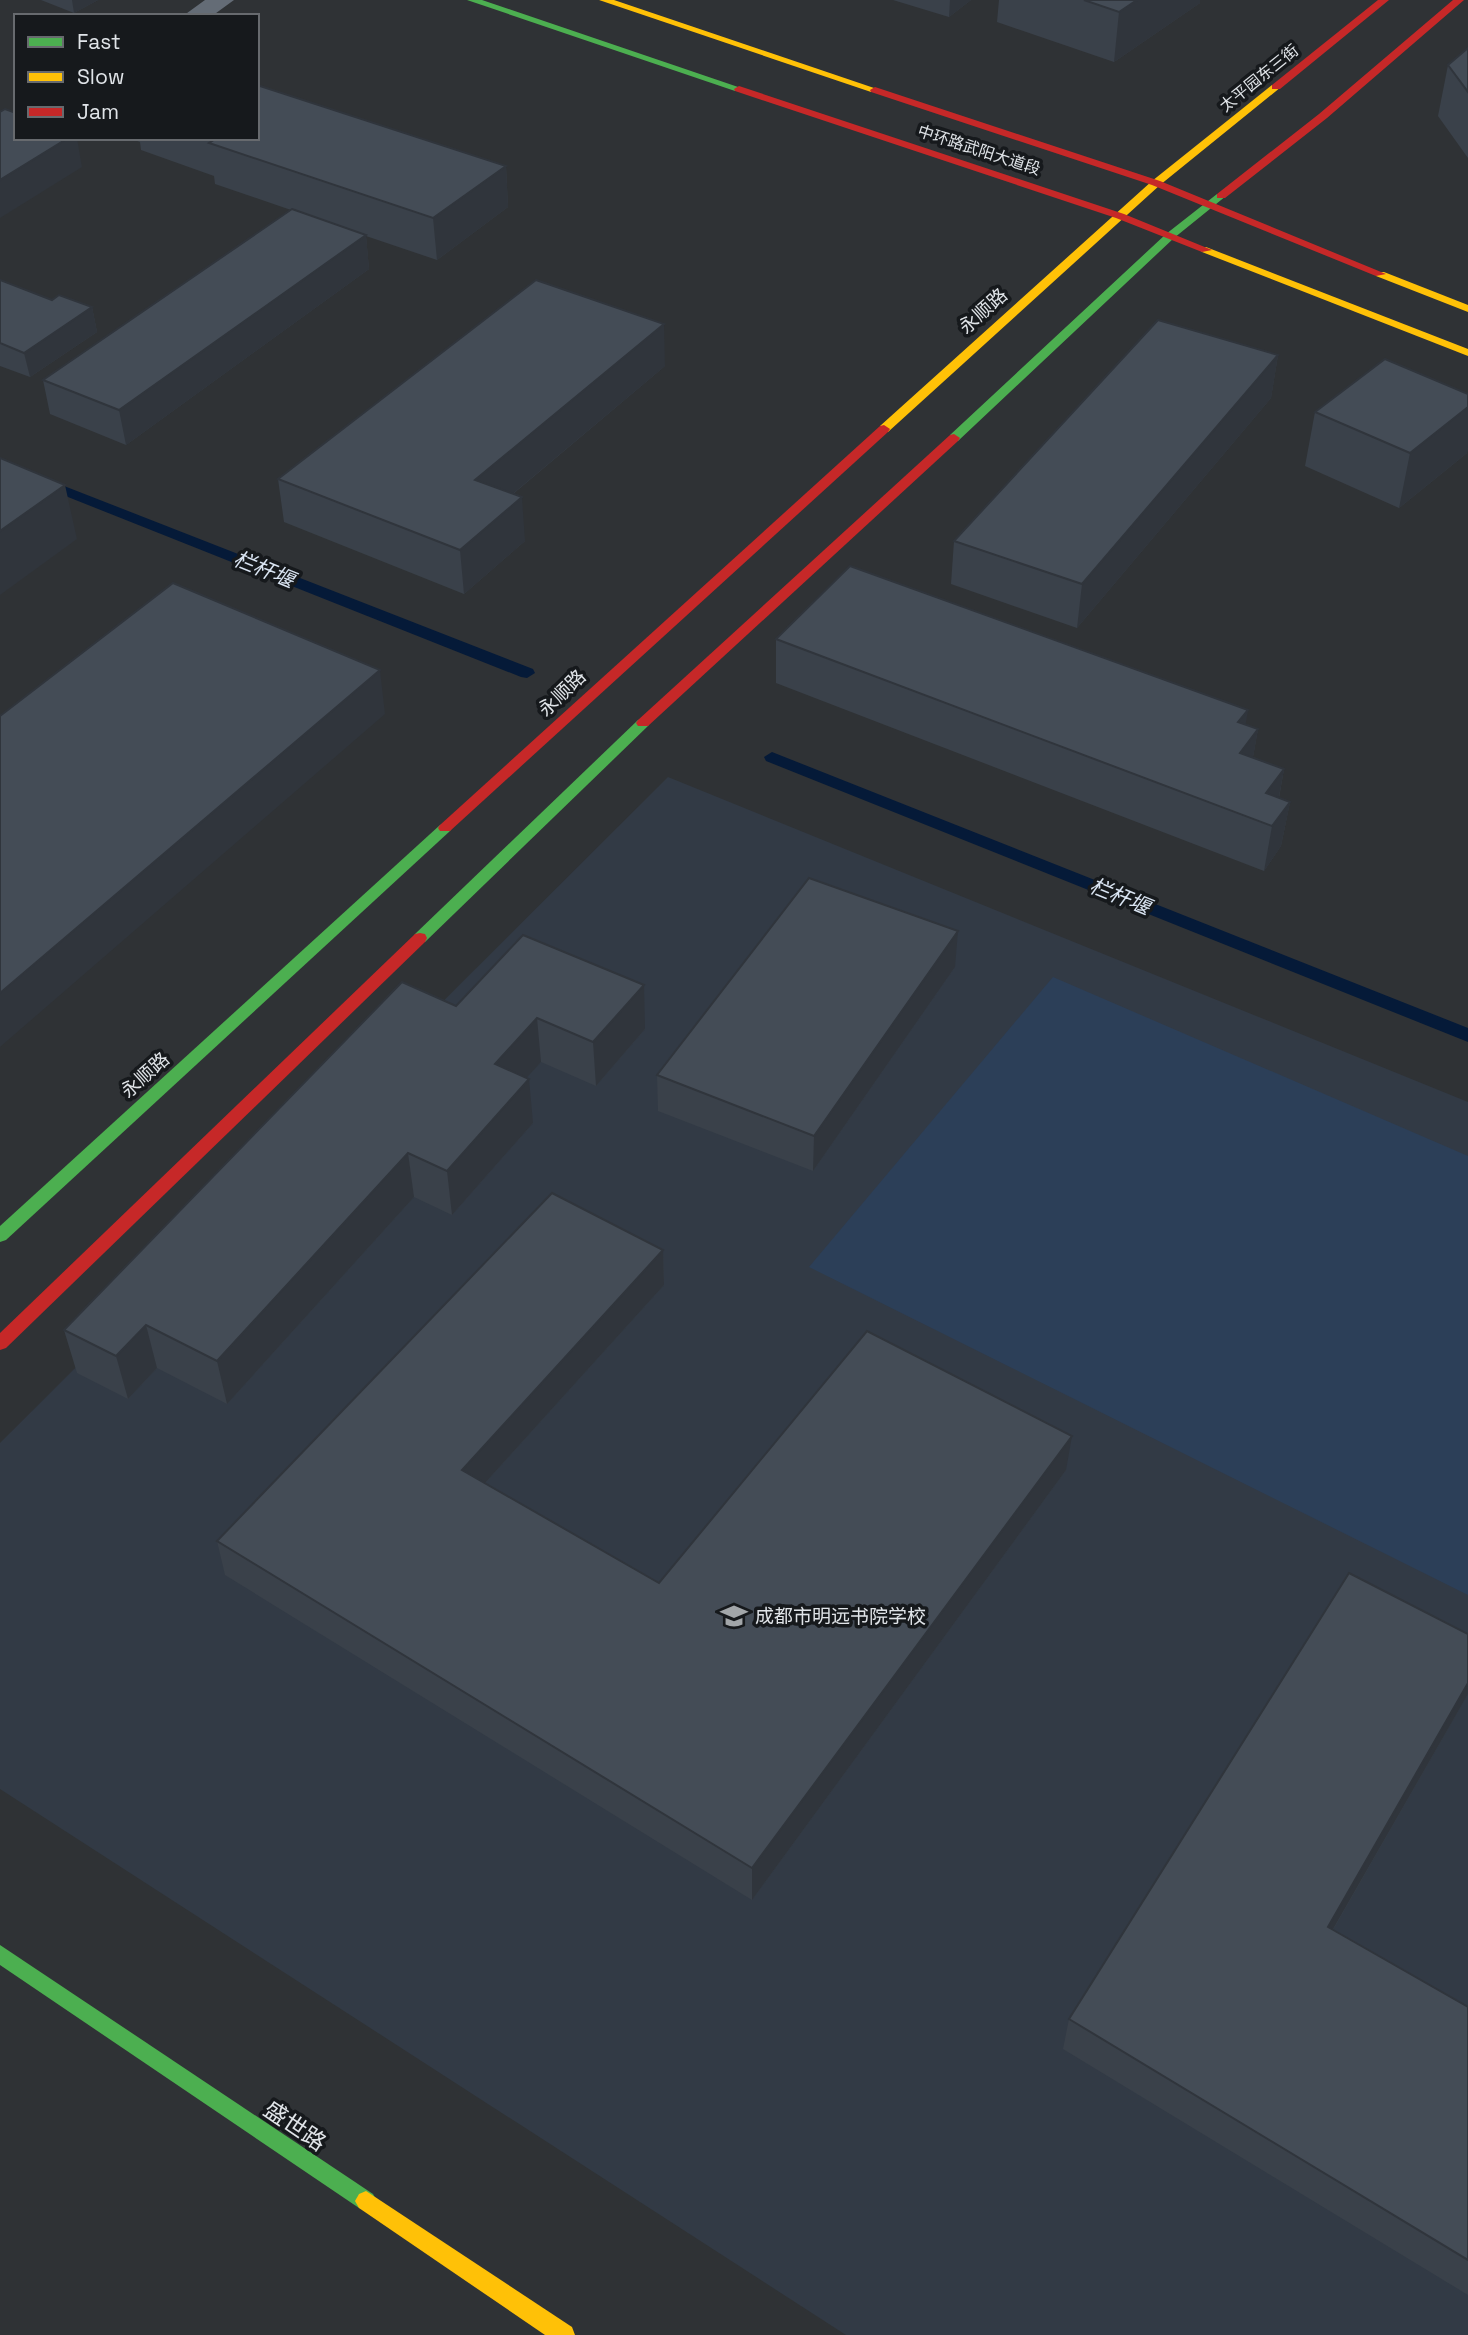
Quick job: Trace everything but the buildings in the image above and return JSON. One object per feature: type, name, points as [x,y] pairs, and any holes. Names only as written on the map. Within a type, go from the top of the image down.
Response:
[{"type":"main road","name":"中环路武阳大道段","points":[[472,0],[1120,216],[1468,353]]},
{"type":"main road","name":"中环路武阳大道段","points":[[604,0],[1156,183],[1468,309]]},
{"type":"main road","name":"太平园东三街","points":[[1156,183],[1384,0]]},
{"type":"main road","points":[[0,1343],[672,695],[1054,347],[1170,236],[1323,116],[1459,0]]},
{"type":"main road","name":"永顺路","points":[[0,1236],[609,677],[1156,183]]},
{"type":"main road","name":"盛世路","points":[[0,1954],[565,2335]]},
{"type":"street","points":[[198,14],[222,0]]},
{"type":"shaded area","name":"成都市明远书院学校","points":[[668,777],[1468,1102],[1468,2335],[846,2335],[0,1789],[0,1443]]},
{"type":"shaded area","points":[[1053,977],[1468,1156],[1468,1595],[809,1267]]},
{"type":"waterway","name":"栏杆堰","points":[[0,465],[527,673]]},
{"type":"waterway","name":"栏杆堰","points":[[772,757],[1468,1035]]},
{"type":"traffic: fast","points":[[472,0],[739,89]]},
{"type":"traffic: fast","points":[[954,438],[1170,236],[1221,196]]},
{"type":"traffic: fast","points":[[420,938],[643,723]]},
{"type":"traffic: fast","points":[[0,1236],[445,828]]},
{"type":"traffic: fast","points":[[0,1954],[366,2201]]},
{"type":"traffic: slow","points":[[604,0],[875,90]]},
{"type":"traffic: slow","points":[[884,429],[1156,183],[1276,87]]},
{"type":"traffic: slow","points":[[1206,250],[1468,353]]},
{"type":"traffic: slow","points":[[1380,274],[1468,309]]},
{"type":"traffic: slow","points":[[366,2201],[564,2335]]},
{"type":"traffic: jam","points":[[1276,87],[1384,0]]},
{"type":"traffic: jam","points":[[1221,196],[1323,116],[1459,0]]},
{"type":"traffic: jam","points":[[739,89],[1120,216],[1206,250]]},
{"type":"traffic: jam","points":[[875,90],[1156,183],[1380,274]]},
{"type":"traffic: jam","points":[[445,828],[884,429]]},
{"type":"traffic: jam","points":[[643,723],[954,438]]},
{"type":"traffic: jam","points":[[0,1343],[420,938]]},
{"type":"place","name":"成都市明远书院学校","points":[[734,1616]]}]
